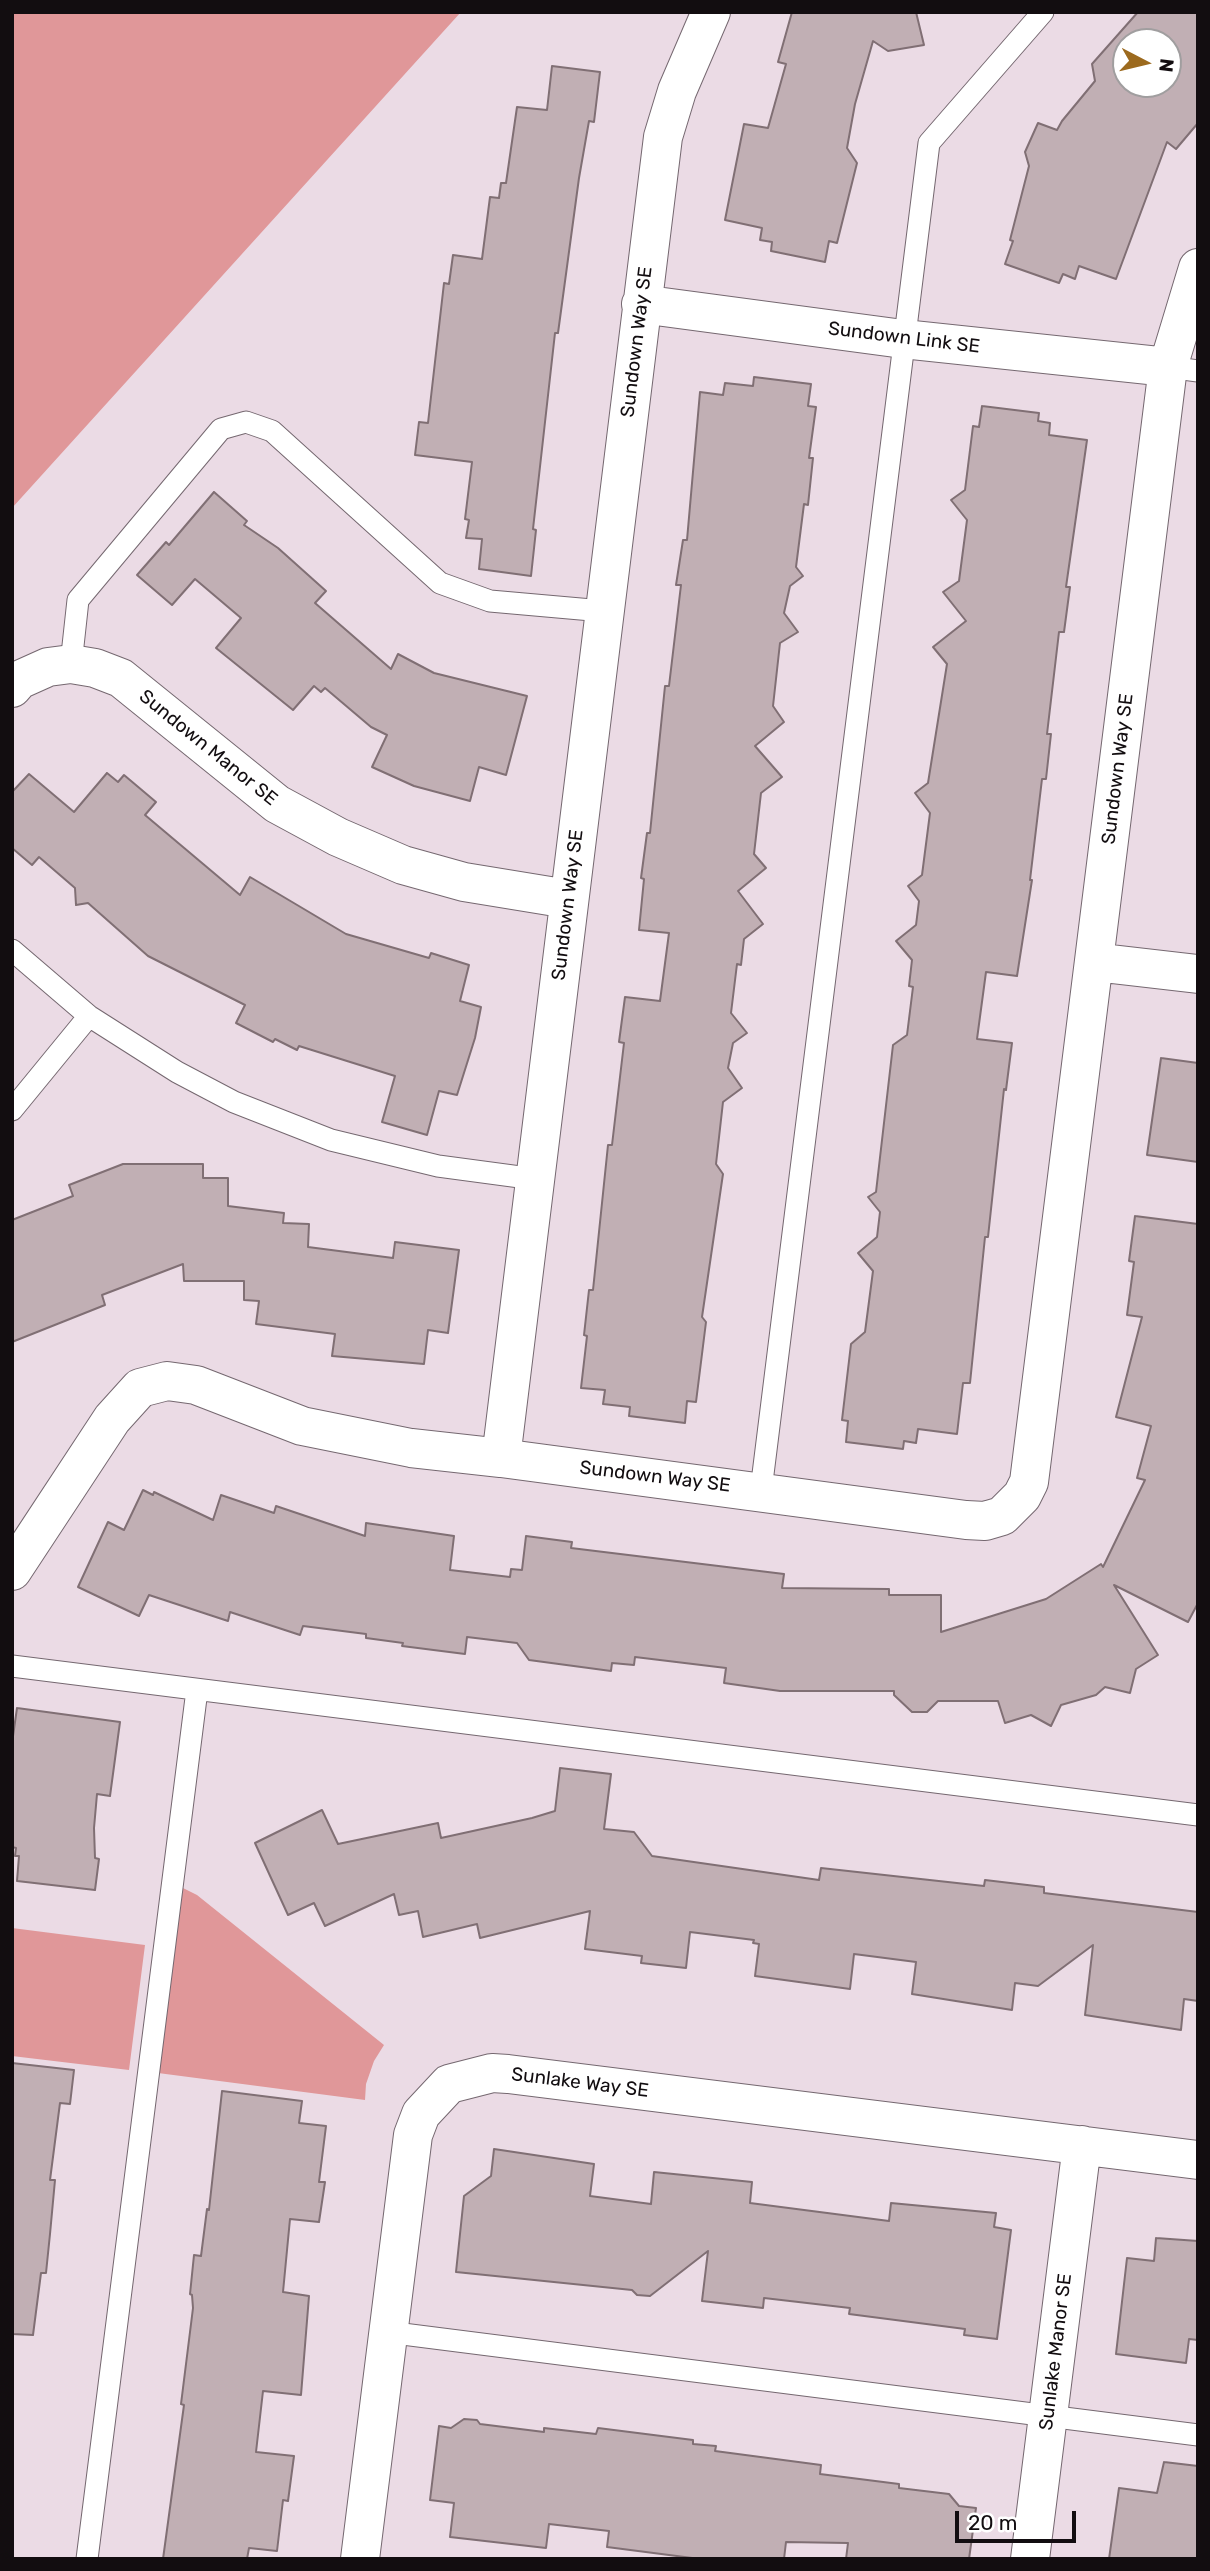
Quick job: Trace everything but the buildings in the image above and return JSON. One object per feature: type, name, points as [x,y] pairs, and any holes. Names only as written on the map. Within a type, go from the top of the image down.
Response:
[{"type":"street","name":"Sundown Way SE","points":[[711,12],[677,91],[663,137],[500,1458],[985,1521],[1002,1516],[1022,1496],[1029,1482],[1094,962],[1198,268]]},
{"type":"street","name":"Sundown Link SE","points":[[641,304],[903,339],[1183,369]]},
{"type":"street","name":"Sundown Manor SE","points":[[12,688],[19,680],[48,667],[71,664],[96,668],[121,678],[277,804],[338,837],[403,865],[464,882],[568,900]]},
{"type":"street","points":[[1094,962],[1198,974]]},
{"type":"street","points":[[12,1571],[112,1419],[140,1388],[167,1381],[196,1385],[302,1426],[411,1448],[500,1458]]},
{"type":"street","name":"Sunlake Way SE","points":[[360,2559],[413,2135],[421,2114],[449,2084],[471,2077],[508,2074],[1198,2160]]},
{"type":"street","name":"Sunlake Manor SE","points":[[1030,2559],[1083,2145]]},
{"type":"lane","points":[[761,1490],[929,143],[1043,12]]},
{"type":"lane","points":[[71,664],[78,600],[221,429],[246,422],[272,431],[440,583],[490,601],[603,611]]},
{"type":"lane","points":[[12,950],[89,1016],[177,1072],[234,1102],[331,1140],[438,1166],[535,1179]]},
{"type":"lane","points":[[12,1110],[89,1016]]},
{"type":"lane","points":[[12,1667],[1198,1815]]},
{"type":"lane","points":[[87,2559],[197,1690]]},
{"type":"lane","points":[[387,2332],[1198,2435]]},
{"type":"shaded area","points":[[12,12],[461,12],[12,508]]},
{"type":"shaded area","points":[[183,1888],[197,1895],[384,2045],[374,2061],[366,2084],[365,2100],[158,2073]]},
{"type":"shaded area","points":[[12,1928],[145,1945],[129,2070],[12,2056]]}]
